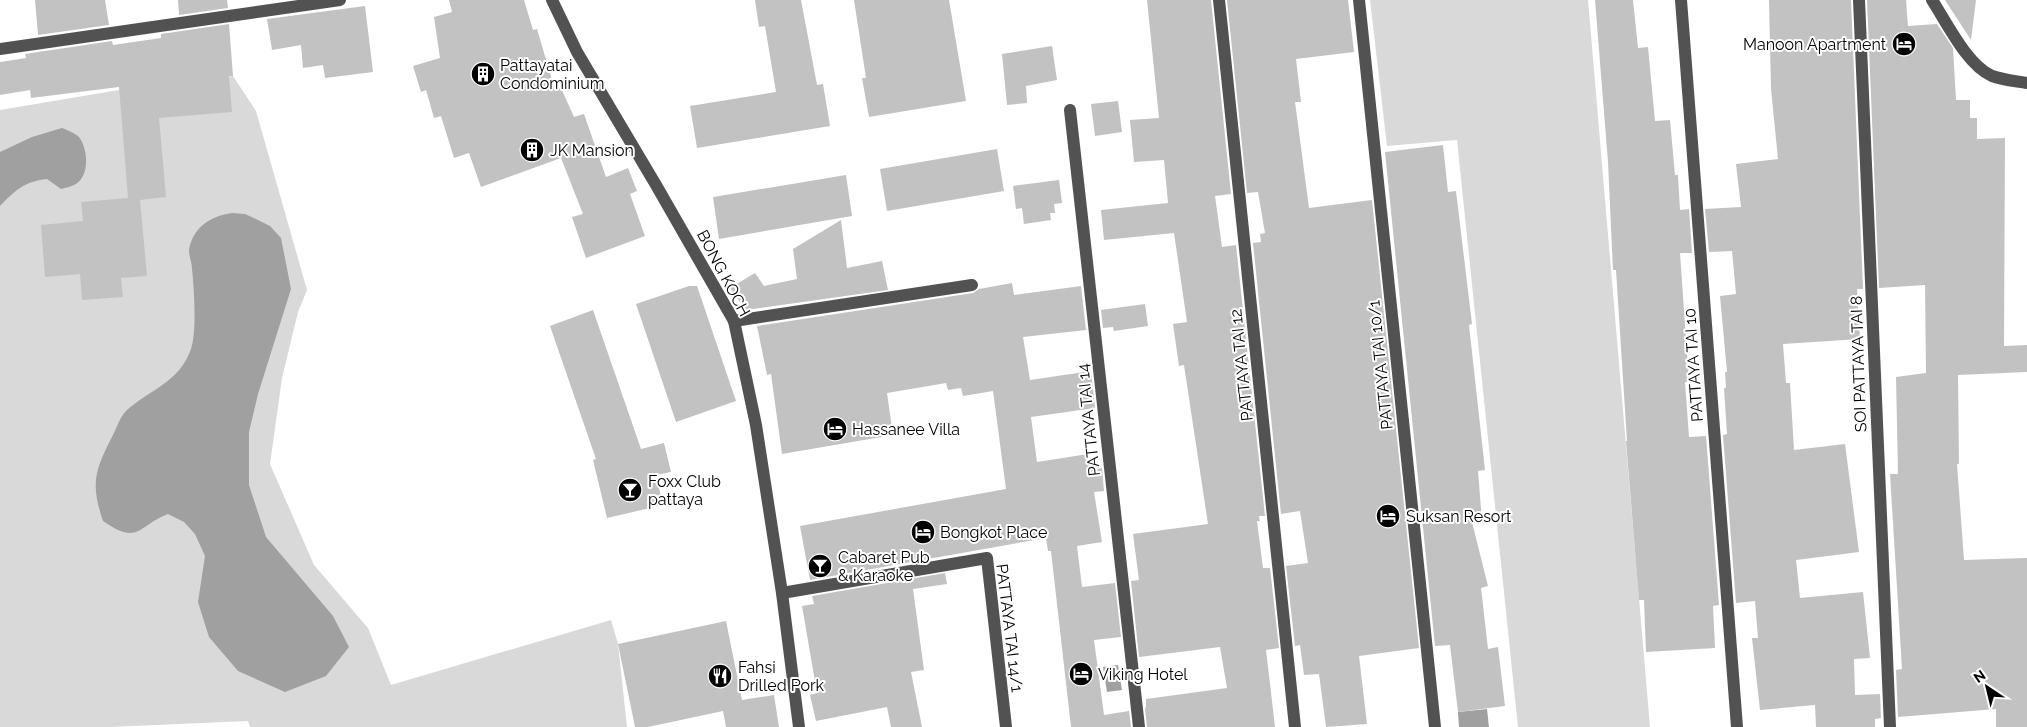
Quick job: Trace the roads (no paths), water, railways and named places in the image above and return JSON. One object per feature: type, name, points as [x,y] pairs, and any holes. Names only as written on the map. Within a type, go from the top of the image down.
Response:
[{"type":"street","points":[[0,50],[340,0]]},
{"type":"street","name":"BONG KOCH","points":[[552,0],[577,52],[734,321],[756,425],[782,593],[799,727]]},
{"type":"street","name":"PATTAYA TAI 12","points":[[1219,0],[1295,727]]},
{"type":"street","name":"PATTAYA TAI 10/1","points":[[1359,0],[1435,727]]},
{"type":"street","name":"PATTAYA TAI 10","points":[[1681,0],[1737,727]]},
{"type":"street","name":"SOI PATTAYA TAI 8","points":[[1859,0],[1890,727]]},
{"type":"street","points":[[1932,0],[1979,69],[1994,77],[2027,83]]},
{"type":"street","name":"PATTAYA TAI 14","points":[[1070,110],[1138,727]]},
{"type":"street","points":[[734,321],[972,285]]},
{"type":"street","name":"PATTAYA TAI 14/1","points":[[782,593],[987,558],[1006,727]]},
{"type":"place","name":"Manoon Apartment","points":[[1904,44]]},
{"type":"place","name":"Pattayatai Condominium","points":[[483,74]]},
{"type":"place","name":"JK Mansion","points":[[532,150]]},
{"type":"place","name":"Hassanee Villa","points":[[835,429]]},
{"type":"place","name":"Foxx Club pattaya","points":[[630,490]]},
{"type":"place","name":"Suksan Resort","points":[[1388,516]]},
{"type":"place","name":"Bongkot Place","points":[[923,532]]},
{"type":"place","name":"Cabaret Pub & Karaoke","points":[[820,566]]},
{"type":"place","name":"Viking Hotel","points":[[1081,674]]},
{"type":"place","name":"Fahsi Drilled Pork","points":[[720,676]]}]
